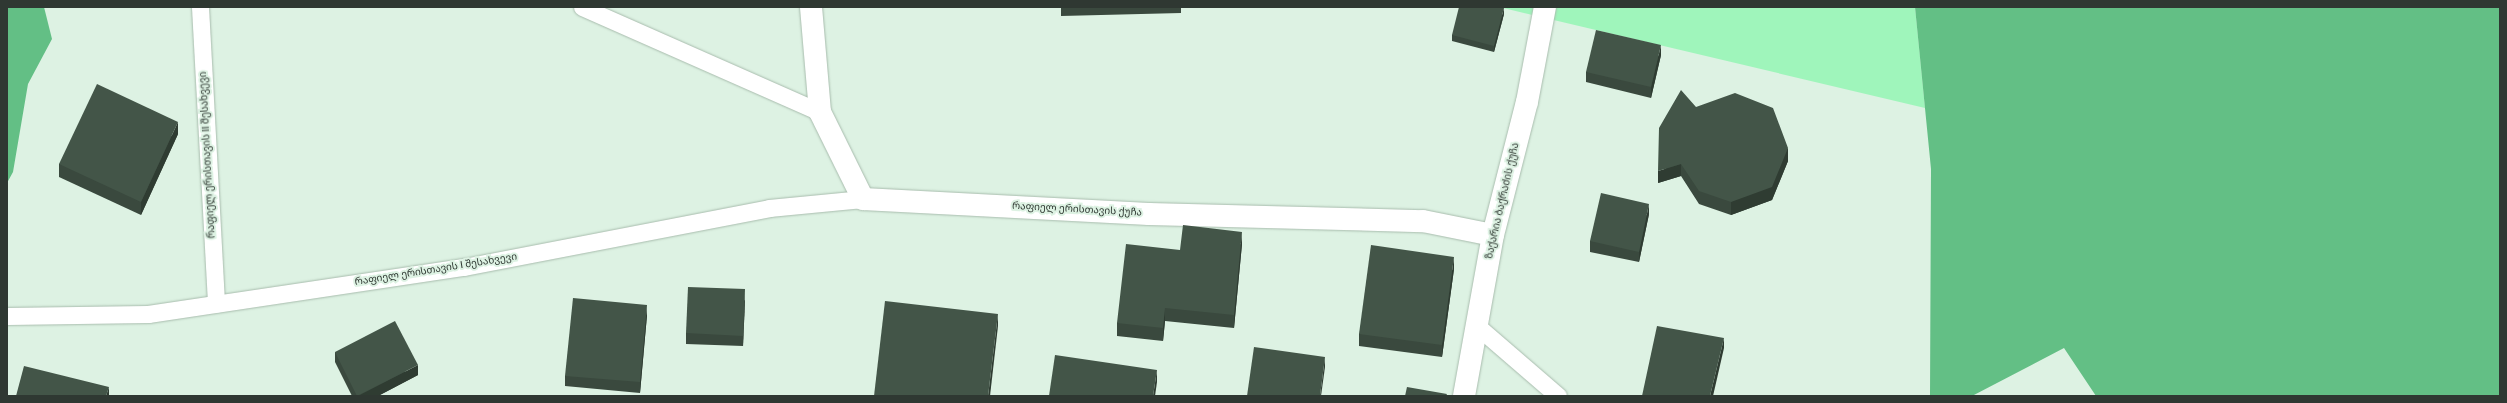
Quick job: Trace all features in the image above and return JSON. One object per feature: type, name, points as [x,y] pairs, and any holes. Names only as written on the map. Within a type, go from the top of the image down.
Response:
[{"type":"street","points":[[811,7],[820,112],[863,199]]},
{"type":"street","name":"ზაქარია ბაქრაძის ქუჩა","points":[[1464,396],[1478,326],[1493,235],[1527,102],[1545,7]]},
{"type":"street","name":"რაფიელ ერისთავის ქუჩა","points":[[863,199],[1148,214],[1423,221],[1493,235]]},
{"type":"lane","name":"რაფიელ ერისთავის II შესახვევი","points":[[200,7],[216,304]]},
{"type":"lane","points":[[582,7],[820,112]]},
{"type":"lane","name":"რაფიელ ერისთავის I შესახვევი","points":[[7,316],[148,314],[464,267],[769,208],[863,199]]},
{"type":"lane","points":[[1478,326],[1558,396]]},
{"type":"green space","points":[[7,7],[44,7],[52,39],[28,84],[13,172],[7,183]]},
{"type":"green space","points":[[1499,7],[1915,7],[1925,108]]},
{"type":"green space","points":[[1915,7],[2500,7],[2500,396],[2096,396],[2064,348],[1972,396],[1930,396],[1931,169]]},
{"type":"building","points":[[1459,7],[1504,8],[1494,46],[1452,35]]},
{"type":"building","points":[[1596,30],[1661,45],[1651,87],[1586,72]]},
{"type":"building","points":[[97,84],[178,122],[141,202],[59,164]]},
{"type":"building","points":[[1681,90],[1696,107],[1735,93],[1773,108],[1788,148],[1772,187],[1731,202],[1699,191],[1681,164],[1658,171],[1659,128]]},
{"type":"building","points":[[1601,193],[1649,204],[1639,252],[1590,241]]},
{"type":"building","points":[[1183,225],[1242,232],[1234,315],[1165,308],[1163,328],[1117,323],[1126,244],[1180,250]]},
{"type":"building","points":[[1371,245],[1454,257],[1442,345],[1359,334]]},
{"type":"building","points":[[688,287],[745,289],[743,336],[686,333]]},
{"type":"building","points":[[573,298],[647,305],[640,382],[565,376]]},
{"type":"building","points":[[885,301],[998,314],[988,396],[874,396]]},
{"type":"building","points":[[395,321],[418,365],[357,396],[335,352]]},
{"type":"building","points":[[1657,326],[1724,338],[1710,396],[1642,396]]},
{"type":"building","points":[[1254,347],[1325,357],[1320,396],[1247,396]]},
{"type":"building","points":[[1055,355],[1157,370],[1153,396],[1049,396]]},
{"type":"building","points":[[24,366],[109,387],[106,396],[16,396]]},
{"type":"building","points":[[1407,387],[1447,394],[1446,396],[1405,396]]}]
